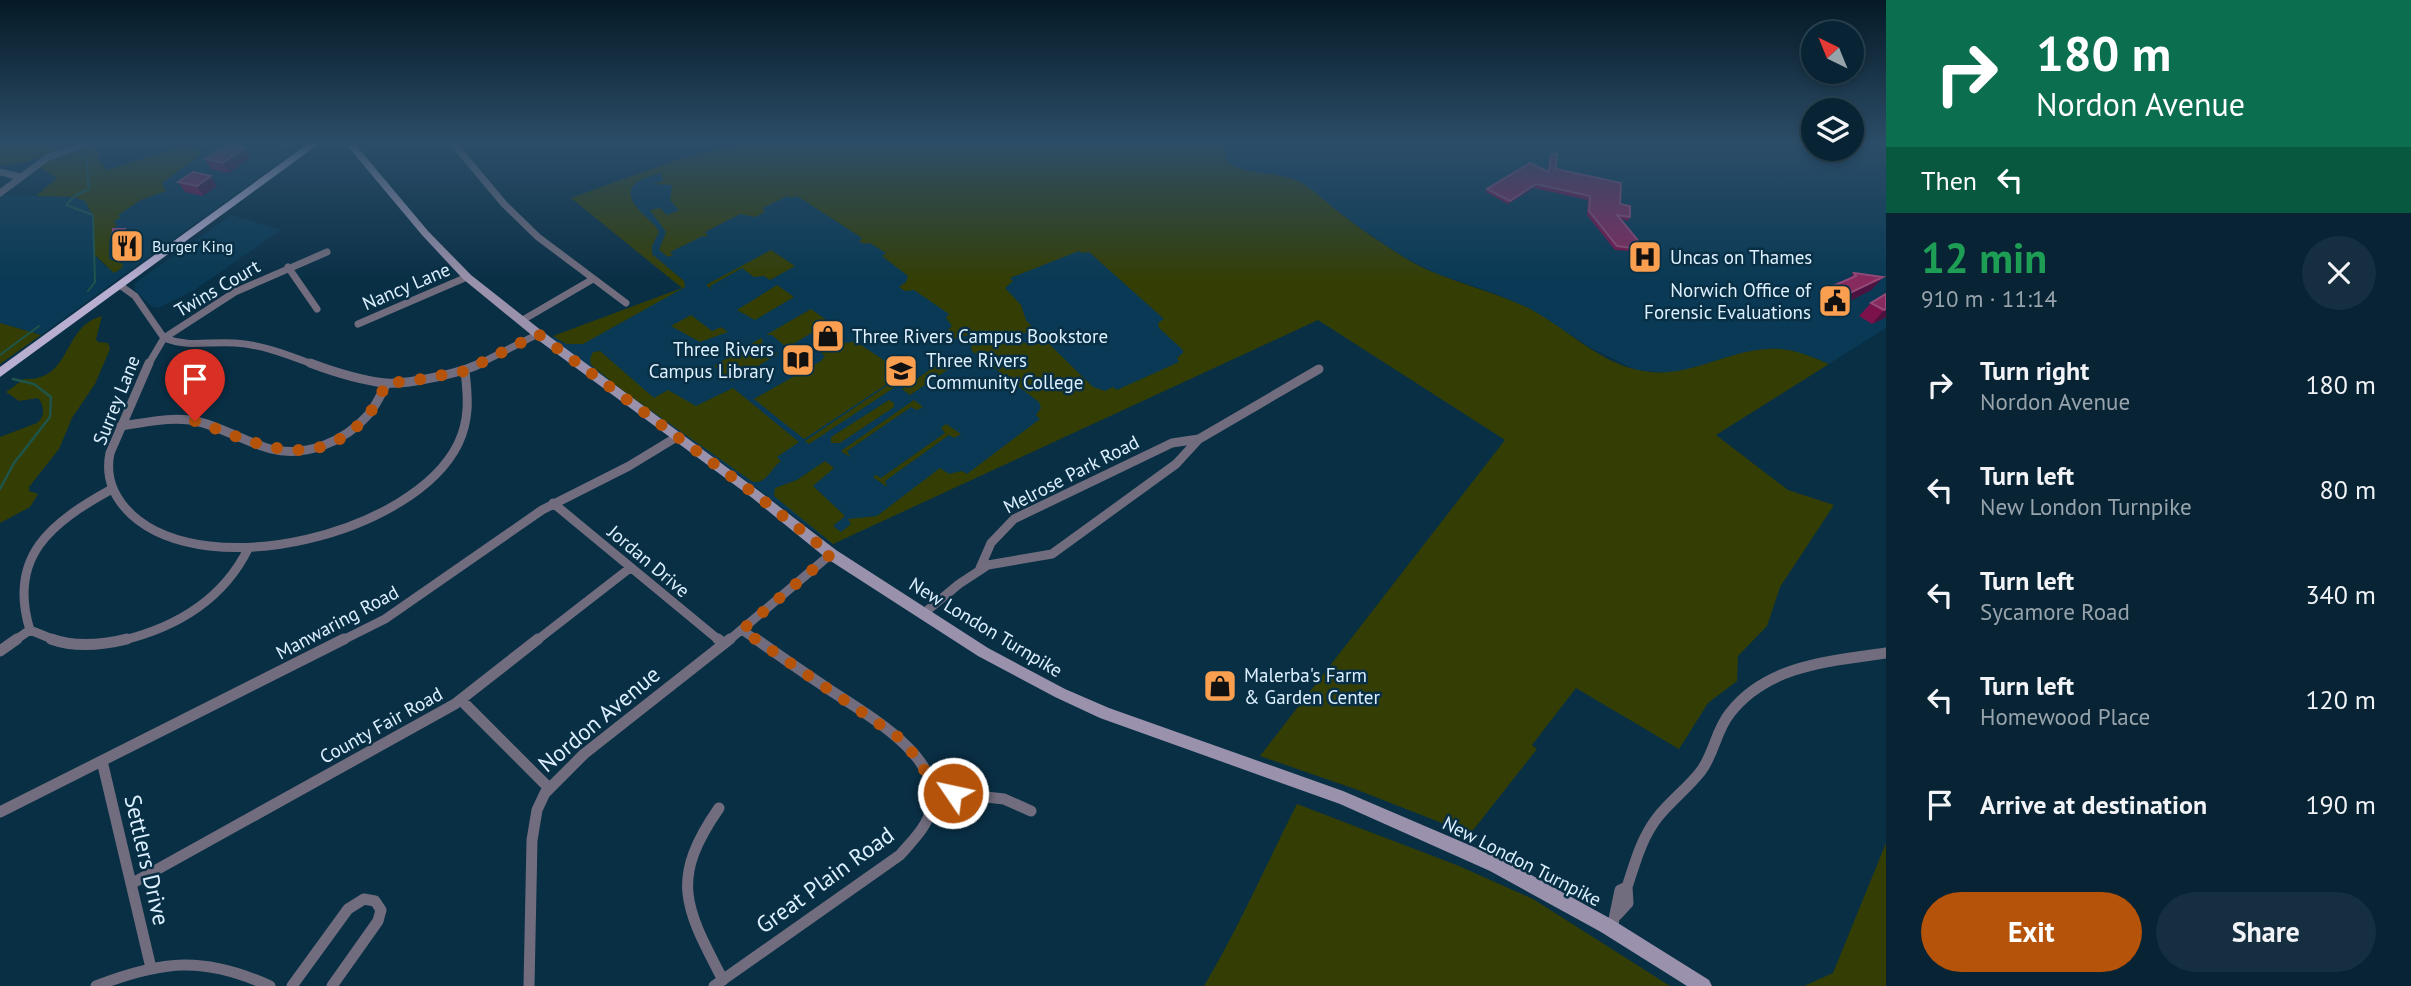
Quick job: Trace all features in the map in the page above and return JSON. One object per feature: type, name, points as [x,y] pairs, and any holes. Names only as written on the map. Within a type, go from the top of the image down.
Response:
[{"type":"main road","points":[[0,373],[253,189]]},
{"type":"main road","name":"New London Turnpike","points":[[388,189],[467,277],[521,321],[675,438],[755,494],[831,554],[983,652],[1060,693],[1105,713],[1343,799],[1496,864],[1612,929],[1703,986]]},
{"type":"street","points":[[491,189],[538,237],[626,303]]},
{"type":"street","name":"Twins Court","points":[[164,338],[235,292],[327,252]]},
{"type":"street","name":"Twins Court","points":[[288,267],[317,309]]},
{"type":"street","name":"Nancy Lane","points":[[358,324],[467,277]]},
{"type":"street","points":[[521,321],[593,279]]},
{"type":"street","points":[[121,286],[135,296],[164,338],[183,345],[251,344],[267,347],[340,374],[387,383],[465,371],[538,334]]},
{"type":"street","name":"Surrey Lane","points":[[112,489],[108,467],[121,426],[152,354],[164,338]]},
{"type":"street","name":"Melrose Park Road","points":[[923,614],[980,568],[1002,561],[1032,561],[1052,554],[1176,464],[1199,439],[1319,369]]},
{"type":"street","points":[[248,549],[236,573],[215,595],[192,612],[165,626],[131,638],[95,645],[68,644],[30,630],[21,614],[18,600],[26,562],[71,512],[112,489],[127,512],[150,529],[176,541],[205,547],[248,549],[297,542],[331,534],[364,521],[397,503],[449,457],[464,434],[472,408],[471,388],[465,371]]},
{"type":"street","points":[[121,426],[176,419],[195,421],[275,450],[304,450],[330,443],[352,429],[368,414],[387,383]]},
{"type":"street","name":"Manwaring Road","points":[[0,812],[393,614],[553,503],[629,466],[675,438]]},
{"type":"street","name":"Melrose Park Road","points":[[980,568],[991,544],[1014,519],[1172,443],[1199,439]]},
{"type":"street","name":"Jordan Drive","points":[[553,503],[724,644]]},
{"type":"street","name":"Nordon Avenue","points":[[529,986],[533,835],[538,807],[549,788],[584,754],[742,630],[831,554]]},
{"type":"street","name":"County Fair Road","points":[[131,884],[461,700],[630,568]]},
{"type":"street","points":[[0,651],[30,630]]},
{"type":"street","points":[[742,630],[901,739],[922,764],[932,791],[1004,799],[1031,811]]},
{"type":"street","points":[[1612,929],[1617,915],[1624,911],[1630,896],[1627,887],[1648,830],[1678,792],[1699,773],[1711,755],[1727,716],[1751,691],[1771,679],[1803,666],[1886,653]]},
{"type":"street","points":[[461,700],[549,788]]},
{"type":"street","name":"Settlers Drive","points":[[102,761],[150,968]]},
{"type":"street","name":"Great Plain Road","points":[[718,983],[905,850],[926,824],[931,809],[932,791]]},
{"type":"street","points":[[718,983],[693,922],[685,886],[687,866],[695,845],[719,808]]},
{"type":"street","points":[[292,986],[348,909],[364,900],[375,901],[381,910],[378,921],[332,986]]},
{"type":"street","points":[[96,986],[150,968],[179,963],[216,964],[237,970],[270,986]]},
{"type":"shaded area","points":[[165,189],[242,189],[41,335],[0,323],[0,195],[73,197],[85,201],[92,214],[95,255],[105,267],[123,264],[109,259],[112,222],[117,215],[141,200],[166,191]]},
{"type":"shaded area","name":"Three Rivers Community College","points":[[596,189],[762,189],[786,195],[1083,240],[1238,356],[833,544],[551,338],[682,288],[571,198]]},
{"type":"shaded area","name":"Uncas on Thames","points":[[1310,189],[1886,189],[1886,328],[1829,364],[1793,351],[1769,349],[1688,370],[1666,373],[1636,370],[1593,349],[1529,309],[1494,293],[1440,275],[1405,258],[1350,221]]},
{"type":"shaded area","points":[[231,215],[281,230],[193,291],[158,308],[151,306],[135,290],[135,283]]},
{"type":"green space","points":[[44,189],[166,191],[141,200],[118,215],[121,217],[113,222],[117,224],[111,236],[109,259],[123,264],[122,268],[114,273],[95,255],[92,214],[85,201],[73,197],[36,196]]},
{"type":"green space","points":[[596,189],[631,189],[633,202],[659,232],[652,246],[652,254],[684,281],[685,287],[583,344],[566,344],[553,336],[682,288],[571,198]]},
{"type":"green space","points":[[671,189],[1311,189],[1356,225],[1405,258],[1436,273],[1532,310],[1597,353],[1624,366],[1638,370],[1672,372],[1751,351],[1776,349],[1799,353],[1829,364],[1716,435],[1788,490],[1834,505],[1780,587],[1767,626],[1738,656],[1737,681],[1708,703],[1679,749],[1576,688],[1532,745],[1537,749],[1470,834],[1355,789],[1260,756],[1505,440],[1318,320],[833,544],[774,496],[775,488],[797,480],[825,461],[834,468],[813,486],[845,516],[833,526],[841,532],[851,524],[848,519],[877,516],[940,468],[949,474],[962,471],[967,474],[1040,419],[1036,415],[1041,408],[1039,402],[972,351],[971,346],[978,341],[1049,344],[1093,387],[1105,391],[1113,387],[1117,390],[1179,362],[1177,358],[1183,350],[1159,328],[1158,323],[1164,319],[1089,252],[1079,251],[1010,278],[1013,281],[1005,288],[1021,305],[1026,320],[1033,328],[1031,333],[978,332],[956,339],[948,330],[952,326],[946,318],[949,314],[914,290],[905,291],[899,287],[906,282],[908,276],[882,256],[886,253],[870,243],[859,241],[862,238],[797,196],[787,196],[763,208],[765,212],[755,217],[740,214],[705,232],[708,237],[703,236],[670,252],[673,255],[668,257],[659,250],[666,232],[650,210],[660,208],[667,215],[679,210],[670,200]]},
{"type":"green space","points":[[771,250],[795,266],[770,280],[764,276],[754,277],[742,268],[710,286],[712,290],[706,285]]},
{"type":"green space","points":[[777,285],[794,297],[755,320],[737,310]]},
{"type":"green space","points":[[811,309],[829,322],[787,348],[772,335],[766,335]]},
{"type":"green space","points":[[691,315],[712,331],[721,327],[728,332],[700,342],[671,326]]},
{"type":"green space","points":[[102,316],[96,339],[98,342],[108,343],[110,349],[95,384],[72,418],[59,449],[29,487],[29,491],[38,494],[30,507],[0,523],[0,437],[37,423],[42,418],[43,411],[38,398],[19,401],[6,392],[24,379],[51,372],[79,331]]},
{"type":"green space","points":[[0,323],[41,335],[0,364]]},
{"type":"green space","points":[[761,338],[761,342],[778,354],[732,381],[714,366]]},
{"type":"green space","points":[[840,341],[855,341],[900,371],[890,382],[804,439],[754,399],[821,361],[825,356],[821,353]]},
{"type":"green space","points":[[600,351],[654,398],[668,390],[696,406],[733,388],[799,442],[777,457],[781,461],[766,478],[753,482],[626,393],[591,365],[593,352]]},
{"type":"green space","points":[[950,356],[959,362],[910,395],[902,389]]},
{"type":"green space","points":[[891,383],[895,387],[809,444],[805,441]]},
{"type":"green space","points":[[889,400],[894,403],[894,407],[840,443],[831,443],[831,437]]},
{"type":"green space","points":[[914,400],[923,407],[917,410],[911,407],[847,451],[850,457],[841,451]]},
{"type":"green space","points":[[946,424],[961,434],[954,438],[949,435],[885,481],[887,487],[873,477],[876,475],[881,478],[945,433],[941,428]]},
{"type":"green space","points":[[1297,804],[1459,866],[1533,899],[1670,986],[1204,986],[1241,919]]},
{"type":"green space","points":[[1886,843],[1886,986],[1804,986],[1833,973]]},
{"type":"building","points":[[1487,189],[1528,189],[1510,201]]},
{"type":"building","points":[[1559,189],[1621,189],[1620,204],[1630,206],[1630,217],[1617,215],[1640,243],[1632,248],[1617,246],[1589,211],[1590,196]]},
{"type":"building","points":[[113,229],[125,229],[124,245],[112,247]]},
{"type":"building","points":[[1854,273],[1883,277],[1850,293],[1835,285],[1856,276]]},
{"type":"building","points":[[1886,294],[1886,309],[1871,303]]},
{"type":"waterway","points":[[88,291],[95,282],[93,215],[66,205],[76,195],[89,189]]},
{"type":"waterway","points":[[0,355],[39,326]]},
{"type":"waterway","points":[[0,489],[14,463],[50,417],[51,397],[34,384],[13,379]]},
{"type":"place","name":"Burger King","points":[[127,246]]},
{"type":"place","name":"Uncas on Thames","points":[[1645,257]]},
{"type":"place","name":"Norwich Office of Forensic Evaluations","points":[[1835,301]]},
{"type":"place","name":"Three Rivers Campus Bookstore","points":[[828,336]]},
{"type":"place","name":"Three Rivers Campus Library","points":[[798,360]]},
{"type":"place","name":"Three Rivers Community College","points":[[901,371]]},
{"type":"place","name":"Malerba's Farm & Garden Center","points":[[1220,686]]},
{"type":"route","points":[[195,421],[275,450],[304,450],[330,443],[352,429],[368,414],[387,383],[465,371],[538,334],[675,438],[755,494],[831,554],[742,630],[900,738],[922,764],[932,791],[953,793]]}]
